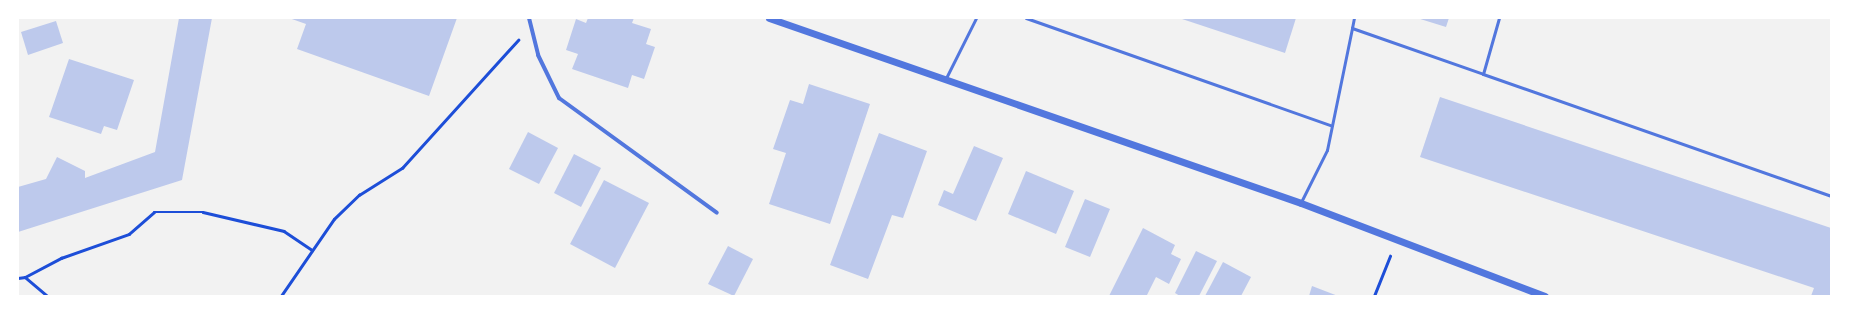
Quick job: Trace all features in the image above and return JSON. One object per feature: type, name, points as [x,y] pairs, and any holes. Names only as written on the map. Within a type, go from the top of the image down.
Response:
[{"type":"street","points":[[529,18],[538,55],[559,98],[716,213]]},
{"type":"street","points":[[768,18],[946,78],[1301,203],[1545,296]]},
{"type":"lane","points":[[946,78],[976,18]]},
{"type":"lane","points":[[1026,18],[1332,126]]},
{"type":"lane","points":[[1301,203],[1327,150],[1354,18]]},
{"type":"lane","points":[[1483,74],[1499,18]]},
{"type":"lane","points":[[1352,28],[1831,196]]},
{"type":"path","points":[[18,278],[25,277],[61,258],[129,234],[154,212],[203,212],[284,231],[313,249],[297,273],[281,296],[298,270],[303,264],[320,238],[334,219],[359,195],[402,168],[531,26]]},
{"type":"path","points":[[1374,296],[1397,239]]},
{"type":"path","points":[[25,277],[48,296]]},
{"type":"building","points":[[179,18],[212,18],[182,180],[18,232],[18,187],[46,179],[57,157],[85,171],[85,178],[155,152]]},
{"type":"building","points":[[289,18],[457,18],[429,96],[297,49],[306,24]]},
{"type":"building","points":[[588,18],[634,18],[632,23],[651,29],[646,44],[655,47],[644,79],[632,75],[628,88],[572,69],[578,54],[566,50],[576,19],[586,23]]},
{"type":"building","points":[[1179,18],[1296,18],[1285,53]]},
{"type":"building","points":[[1417,18],[1449,18],[1446,27]]},
{"type":"building","points":[[56,21],[63,43],[28,55],[21,32]]},
{"type":"building","points":[[69,59],[134,80],[117,130],[104,126],[101,134],[49,117]]},
{"type":"building","points":[[809,84],[870,104],[830,224],[769,204],[786,153],[773,149],[790,100],[803,104]]},
{"type":"building","points":[[1440,97],[1831,228],[1831,296],[1811,296],[1814,288],[1420,157]]},
{"type":"building","points":[[528,132],[558,148],[539,184],[509,169]]},
{"type":"building","points":[[879,133],[927,151],[903,218],[892,215],[868,279],[830,265]]},
{"type":"building","points":[[974,146],[1003,158],[976,221],[938,205],[944,190],[953,194]]},
{"type":"building","points":[[574,154],[601,168],[581,207],[554,193]]},
{"type":"building","points":[[1026,171],[1074,191],[1056,234],[1008,214]]},
{"type":"building","points":[[604,180],[649,203],[615,268],[570,244]]},
{"type":"building","points":[[1085,199],[1110,209],[1090,257],[1065,247]]},
{"type":"building","points":[[1143,228],[1175,245],[1171,254],[1181,259],[1169,284],[1156,277],[1147,295],[1150,296],[1109,296]]},
{"type":"building","points":[[728,246],[753,259],[734,296],[708,284]]},
{"type":"building","points":[[1196,251],[1217,261],[1199,296],[1180,296],[1175,293]]},
{"type":"building","points":[[1223,262],[1251,277],[1241,296],[1205,296]]},
{"type":"building","points":[[1312,286],[1338,296],[1309,296]]}]
